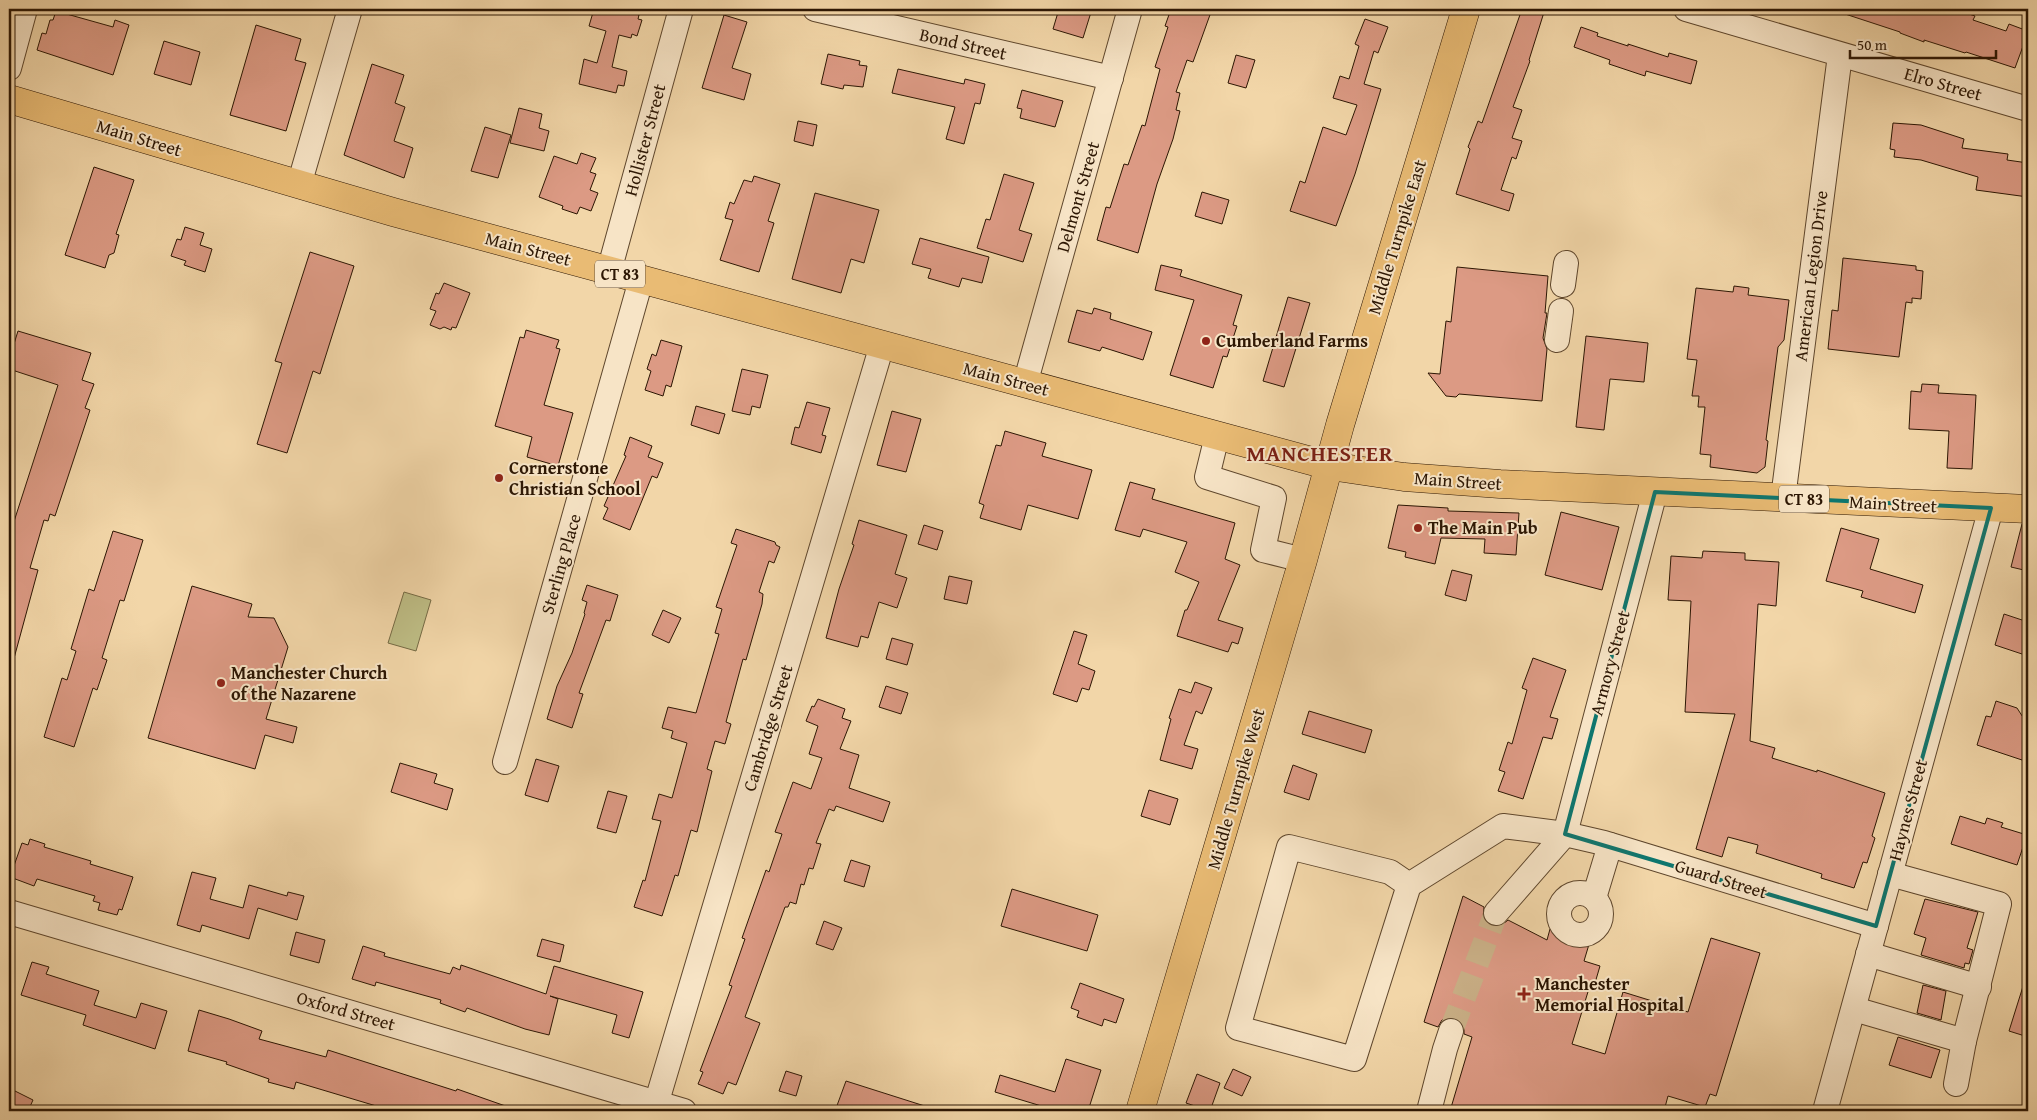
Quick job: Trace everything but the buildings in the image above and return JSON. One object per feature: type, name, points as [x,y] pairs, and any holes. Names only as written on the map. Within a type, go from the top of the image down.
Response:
[{"type":"main road","name":"Middle Turnpike East","points":[[1329,466],[1466,9]]},
{"type":"main road","name":"Main Street","points":[[9,99],[299,185],[641,280],[1329,466],[1378,474],[1430,479],[1656,492],[2028,509]]},
{"type":"main road","name":"Middle Turnpike West","points":[[1140,1111],[1329,466]]},
{"type":"street","points":[[9,68],[26,9]]},
{"type":"street","points":[[299,185],[350,9]]},
{"type":"street","name":"Hollister Street","points":[[609,271],[681,9]]},
{"type":"street","name":"Bond Street","points":[[814,9],[1111,78]]},
{"type":"street","name":"Delmont Street","points":[[1025,384],[1130,9]]},
{"type":"street","name":"Elro Street","points":[[1686,9],[2028,109]]},
{"type":"street","name":"American Legion Drive","points":[[1782,498],[1840,55]]},
{"type":"street","name":"Sterling Place","points":[[505,762],[641,280]]},
{"type":"street","points":[[1557,340],[1561,311]]},
{"type":"street","name":"Cambridge Street","points":[[655,1107],[882,345]]},
{"type":"street","points":[[1217,436],[1207,477],[1274,498],[1263,550],[1303,560]]},
{"type":"street","name":"Armory Street","points":[[1565,834],[1656,492]]},
{"type":"street","name":"Haynes Street","points":[[1825,1111],[1991,508]]},
{"type":"street","name":"Guard Street","points":[[1409,885],[1503,826],[1565,834],[1610,845],[1876,926]]},
{"type":"street","points":[[1496,913],[1565,834]]},
{"type":"street","points":[[1594,898],[1610,845]]},
{"type":"street","points":[[1289,847],[1390,872],[1409,885],[1354,1059],[1238,1028],[1289,847]]},
{"type":"street","points":[[1890,874],[1999,904],[1964,1042],[1956,1084]]},
{"type":"street","name":"Oxford Street","points":[[9,912],[655,1107],[684,1111]]},
{"type":"street","points":[[1868,954],[1979,987]]},
{"type":"street","points":[[1854,1009],[1964,1042]]},
{"type":"street","points":[[1430,1111],[1451,1031]]},
{"type":"highlighted area","points":[[1655,492],[1991,508],[1876,926],[1565,834]]},
{"type":"shaded area","points":[[404,592],[431,600],[416,651],[388,643]]},
{"type":"tunnel","points":[[1451,1031],[1496,913]]},
{"type":"place","name":"Cumberland Farms","points":[[1206,341]]},
{"type":"place","name":"Cornerstone Christian School","points":[[499,478]]},
{"type":"place","name":"The Main Pub","points":[[1418,528]]},
{"type":"place","name":"Manchester Church of the Nazarene","points":[[221,683]]},
{"type":"place","name":"Manchester Memorial Hospital","points":[[1524,994]]},
{"type":"district","name":"MANCHESTER","points":[[1320,453]]}]
